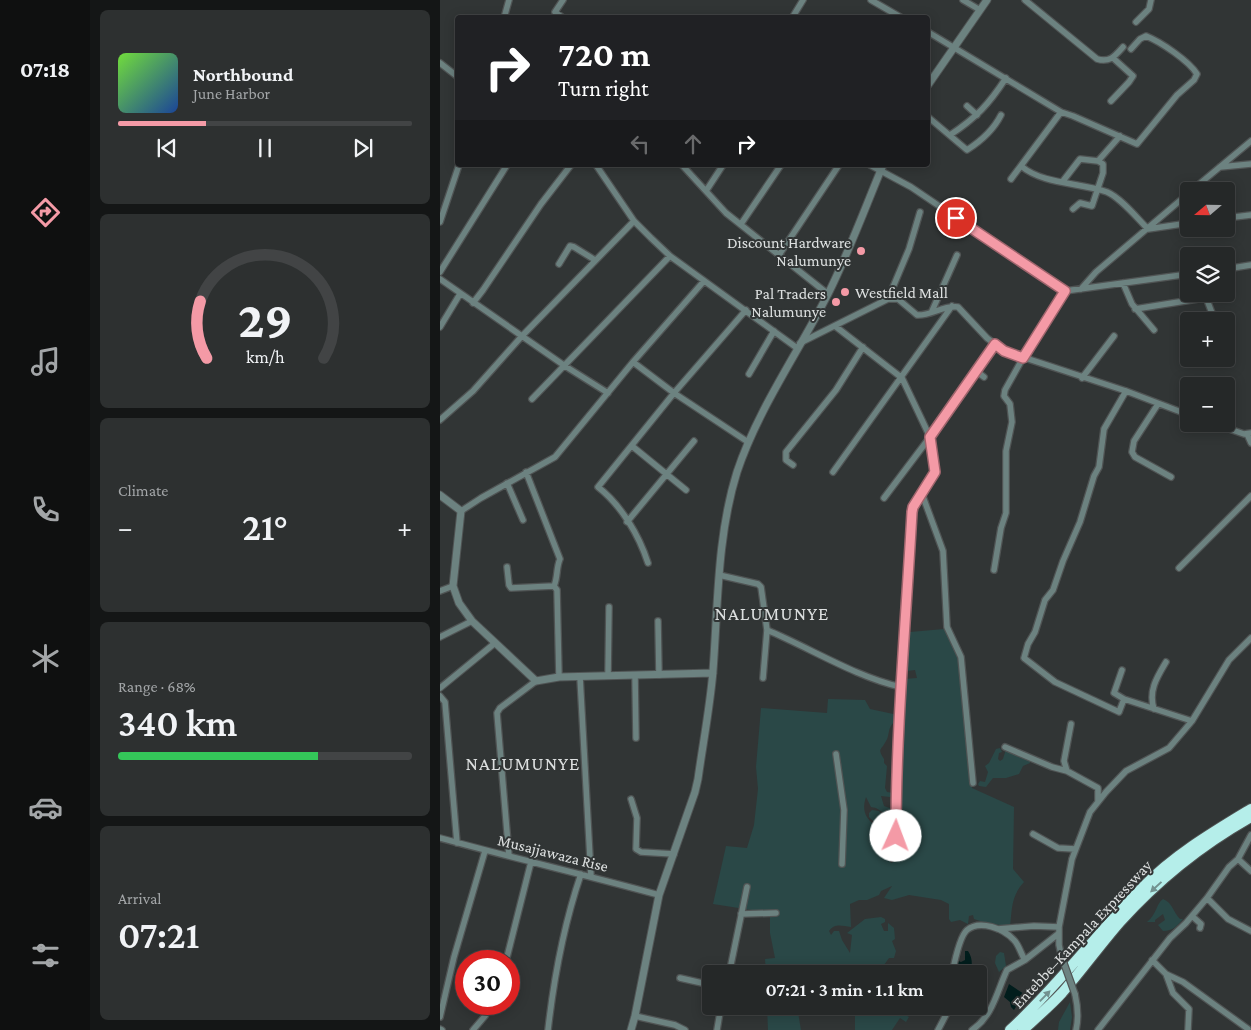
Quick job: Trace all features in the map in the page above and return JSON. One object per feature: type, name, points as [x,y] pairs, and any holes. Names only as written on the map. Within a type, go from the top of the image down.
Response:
[{"type":"highway","name":"Entebbe–Kampala Expressway","points":[[1010,1030],[1047,995],[1143,887],[1169,864],[1206,836],[1251,809]]},
{"type":"highway","name":"Entebbe–Kampala Expressway","points":[[1023,1030],[1062,993],[1121,921],[1157,886],[1187,859],[1251,817]]},
{"type":"street","points":[[505,15],[509,0]]},
{"type":"street","points":[[559,15],[555,12],[562,0]]},
{"type":"street","points":[[871,0],[890,15]]},
{"type":"street","points":[[963,0],[980,10]]},
{"type":"street","points":[[930,82],[987,0]]},
{"type":"street","points":[[1025,0],[1098,59],[1105,61],[1113,58],[1122,48]]},
{"type":"street","points":[[1136,22],[1149,9],[1151,0]]},
{"type":"street","points":[[794,15],[802,1]]},
{"type":"street","points":[[930,33],[1062,112],[1137,144],[1177,96],[1194,80],[1197,74],[1193,68],[1157,40],[1146,36],[1140,39],[1131,49]]},
{"type":"street","points":[[1111,101],[1133,76],[1113,58]]},
{"type":"street","points":[[440,63],[455,75]]},
{"type":"street","points":[[950,135],[977,115],[992,100],[1006,78]]},
{"type":"street","points":[[967,106],[977,115]]},
{"type":"street","points":[[1011,179],[1062,112]]},
{"type":"street","points":[[930,119],[966,149],[969,149],[987,134],[1002,114]]},
{"type":"street","points":[[1098,161],[1119,137]]},
{"type":"street","points":[[1202,182],[1251,142]]},
{"type":"street","points":[[1063,181],[1080,159],[1098,161],[1104,164],[1103,173],[1092,206],[1080,203],[1073,209]]},
{"type":"street","points":[[1220,167],[1251,164]]},
{"type":"street","points":[[1021,166],[1039,177],[1109,193],[1119,200],[1148,229]]},
{"type":"street","points":[[440,222],[458,167]]},
{"type":"street","points":[[440,272],[506,167]]},
{"type":"street","points":[[473,303],[541,204],[569,167]]},
{"type":"street","points":[[597,167],[634,221],[670,256],[774,331],[798,345]]},
{"type":"street","points":[[684,167],[721,208],[828,294]]},
{"type":"street","points":[[706,191],[722,167]]},
{"type":"street","points":[[742,224],[780,167]]},
{"type":"street","points":[[779,255],[838,167]]},
{"type":"street","points":[[631,1030],[659,896],[695,792],[713,673],[722,543],[737,473],[748,442],[798,345],[828,294],[860,224],[881,168],[1065,291],[1180,275]]},
{"type":"street","points":[[1081,289],[1096,272],[1180,201]]},
{"type":"street","points":[[888,299],[909,249],[920,212]]},
{"type":"street","points":[[1235,217],[1251,215]]},
{"type":"street","points":[[440,420],[473,391],[522,336],[634,221]]},
{"type":"street","points":[[1148,229],[1180,224]]},
{"type":"street","points":[[559,264],[570,246],[595,260]]},
{"type":"street","points":[[932,311],[957,255]]},
{"type":"street","points":[[532,399],[566,366],[670,256]]},
{"type":"street","points":[[1235,268],[1251,265]]},
{"type":"street","points":[[440,279],[608,393]]},
{"type":"street","points":[[461,511],[555,456],[633,362],[704,281]]},
{"type":"street","points":[[1123,283],[1135,309],[1154,330]]},
{"type":"street","points":[[994,570],[1001,528],[1006,513],[1006,451],[1012,422],[1010,404],[1004,396],[1023,358],[1065,291]]},
{"type":"street","points":[[440,327],[460,294]]},
{"type":"street","points":[[1135,309],[1204,298],[1207,300],[1212,312]]},
{"type":"street","points":[[798,345],[888,299],[898,300],[916,315],[952,306],[961,309],[1004,351],[1126,391],[1180,411]]},
{"type":"street","points":[[833,472],[952,306]]},
{"type":"street","points":[[648,563],[643,547],[627,522],[612,499],[598,486],[674,393],[746,310]]},
{"type":"street","points":[[836,326],[902,378],[930,437],[935,472],[913,507],[912,512],[896,757],[897,798],[894,855]]},
{"type":"street","points":[[749,374],[774,331]]},
{"type":"street","points":[[1082,378],[1114,336]]},
{"type":"street","points":[[884,498],[930,437],[995,344]]},
{"type":"street","points":[[793,465],[786,460],[786,452],[836,390],[863,348]]},
{"type":"street","points":[[633,362],[674,393],[748,442]]},
{"type":"street","points":[[976,371],[984,377]]},
{"type":"street","points":[[1124,699],[1119,712],[1055,682],[1024,658],[1045,600],[1053,590],[1080,522],[1094,476],[1100,467],[1104,429],[1126,391]]},
{"type":"street","points":[[1158,404],[1134,441],[1132,452],[1136,457],[1171,477]]},
{"type":"street","points":[[1235,430],[1249,434],[1251,443]]},
{"type":"street","points":[[627,522],[694,442]]},
{"type":"street","points":[[632,446],[686,490]]},
{"type":"street","points":[[526,472],[560,559],[557,566],[558,578],[554,586]]},
{"type":"street","points":[[507,483],[523,520]]},
{"type":"street","points":[[922,494],[943,551],[947,627],[961,656],[973,783]]},
{"type":"street","points":[[440,495],[461,511]]},
{"type":"street","points":[[1179,568],[1251,496]]},
{"type":"street","points":[[461,511],[453,586],[460,603],[472,621],[536,682]]},
{"type":"street","points":[[507,567],[511,588],[554,586]]},
{"type":"street","points":[[719,575],[761,586],[767,630],[763,678]]},
{"type":"street","points":[[440,591],[453,586]]},
{"type":"street","points":[[554,586],[557,590],[559,677]]},
{"type":"street","points":[[608,607],[608,675]]},
{"type":"street","points":[[440,636],[472,621]]},
{"type":"street","points":[[658,621],[659,675]]},
{"type":"street","points":[[767,630],[860,672],[901,686]]},
{"type":"street","points":[[1076,1030],[1078,1008],[1062,958],[1058,934],[1075,849],[1090,812],[1126,771],[1169,748],[1192,721],[1229,660],[1251,638]]},
{"type":"street","points":[[440,688],[495,643]]},
{"type":"street","points":[[1154,709],[1151,700],[1152,690],[1166,662]]},
{"type":"street","points":[[1122,670],[1114,693],[1124,699],[1192,721]]},
{"type":"street","points":[[509,856],[497,713],[500,708],[536,682],[559,677],[713,673]]},
{"type":"street","points":[[635,675],[636,738]]},
{"type":"street","points":[[580,677],[591,876]]},
{"type":"street","points":[[440,696],[445,702],[457,843]]},
{"type":"street","points":[[1067,771],[1064,761],[1071,724]]},
{"type":"street","points":[[1005,747],[1052,767],[1067,771],[1098,788],[1098,801]]},
{"type":"street","points":[[836,754],[844,810],[842,864]]},
{"type":"street","points":[[632,799],[637,818],[636,849],[641,852],[674,854]]},
{"type":"street","points":[[1033,834],[1058,848],[1075,849]]},
{"type":"street","points":[[1098,1030],[1170,938],[1207,898],[1228,867],[1238,859],[1251,835]]},
{"type":"street","name":"Musajjawaza Rise","points":[[440,838],[485,851],[591,876],[659,896]]},
{"type":"street","points":[[440,1017],[457,948],[485,851]]},
{"type":"street","points":[[1238,859],[1251,870]]},
{"type":"street","points":[[509,950],[531,862]]},
{"type":"street","points":[[548,1030],[552,990],[571,907],[581,874]]},
{"type":"street","points":[[731,965],[747,887]]},
{"type":"street","points":[[1207,898],[1228,919],[1251,931]]},
{"type":"street","points":[[741,914],[776,913]]},
{"type":"street","points":[[1192,916],[1201,924],[1200,928]]},
{"type":"street","points":[[954,965],[967,929],[974,926],[998,929],[1059,926]]},
{"type":"street","points":[[998,929],[1015,940],[1025,960]]},
{"type":"street","points":[[972,1030],[980,1024],[996,999],[1007,970],[1025,960],[1058,934]]},
{"type":"street","points":[[1152,960],[1166,974],[1183,982],[1248,1029]]},
{"type":"street","points":[[1166,974],[1173,993],[1188,1009],[1188,1030]]},
{"type":"street","points":[[680,978],[702,982]]},
{"type":"street","points":[[717,1030],[720,1015]]},
{"type":"street","points":[[938,1030],[946,1015]]},
{"type":"street","points":[[473,1030],[485,1016]]},
{"type":"street","points":[[635,1016],[675,1025],[684,1030]]},
{"type":"shaded area","points":[[944,629],[958,657],[972,788],[1014,807],[1013,869],[1024,882],[1014,898],[1010,927],[983,922],[974,919],[973,915],[969,916],[968,924],[960,920],[951,922],[949,919],[949,904],[941,900],[909,895],[892,900],[884,898],[892,886],[881,891],[879,895],[850,904],[851,927],[836,926],[829,931],[831,935],[834,931],[839,931],[850,953],[852,935],[847,933],[865,919],[881,917],[885,919],[885,922],[881,924],[884,931],[888,931],[888,923],[894,928],[895,939],[892,941],[896,951],[894,958],[889,958],[884,965],[765,965],[765,959],[775,958],[770,933],[770,913],[713,904],[726,846],[747,848],[754,825],[758,789],[756,767],[761,708],[827,713],[828,699],[865,700],[870,709],[898,715],[880,750],[884,763],[887,766],[885,788],[887,792],[893,793],[890,797],[881,796],[884,806],[895,810],[892,813],[886,810],[884,813],[871,807],[866,797],[864,805],[867,817],[871,822],[891,838],[892,842],[887,856],[891,863],[897,860],[904,679],[917,678],[915,670],[907,671],[910,632]]},
{"type":"shaded area","points":[[1000,748],[1002,752],[999,753],[998,759],[1000,761],[1003,759],[1006,749],[1030,759],[1030,763],[1023,766],[1019,774],[1006,778],[993,778],[986,787],[979,786],[980,781],[985,782],[988,772],[985,766],[989,763],[996,749]]},
{"type":"shaded area","points":[[872,810],[879,811],[891,824],[881,826],[877,824],[869,817],[869,813]]},
{"type":"shaded area","points":[[1163,899],[1171,905],[1180,919],[1183,919],[1177,926],[1166,931],[1163,931],[1158,925],[1165,920],[1163,914],[1155,922],[1147,922]]},
{"type":"shaded area","points":[[965,951],[968,951],[971,956],[972,965],[955,965],[956,960],[961,962],[965,960]]},
{"type":"shaded area","points":[[1000,952],[1004,953],[1006,966],[999,972],[995,963],[996,956]]},
{"type":"shaded area","points":[[1009,984],[1024,994],[1014,1010],[1010,1002],[1004,997]]},
{"type":"shaded area","points":[[1070,1002],[1072,1017],[1070,1030],[1058,1030],[1059,1022]]},
{"type":"shaded area","points":[[767,1015],[798,1015],[801,1030],[768,1030]]},
{"type":"shaded area","points":[[855,1015],[906,1015],[909,1017],[906,1022],[900,1018],[892,1030],[855,1030]]},
{"type":"place","name":"Discount Hardware Nalumunye","points":[[861,251]]},
{"type":"place","name":"Westfield Mall","points":[[845,292]]},
{"type":"place","name":"Pal Traders Nalumunye","points":[[836,302]]},
{"type":"district","name":"NALUMUNYE","points":[[772,613]]},
{"type":"district","name":"NALUMUNYE","points":[[523,763]]},
{"type":"route","points":[[896,836],[896,757],[912,512],[913,507],[935,472],[930,437],[995,344],[1000,349],[1023,358],[1065,291],[956,218]]}]
